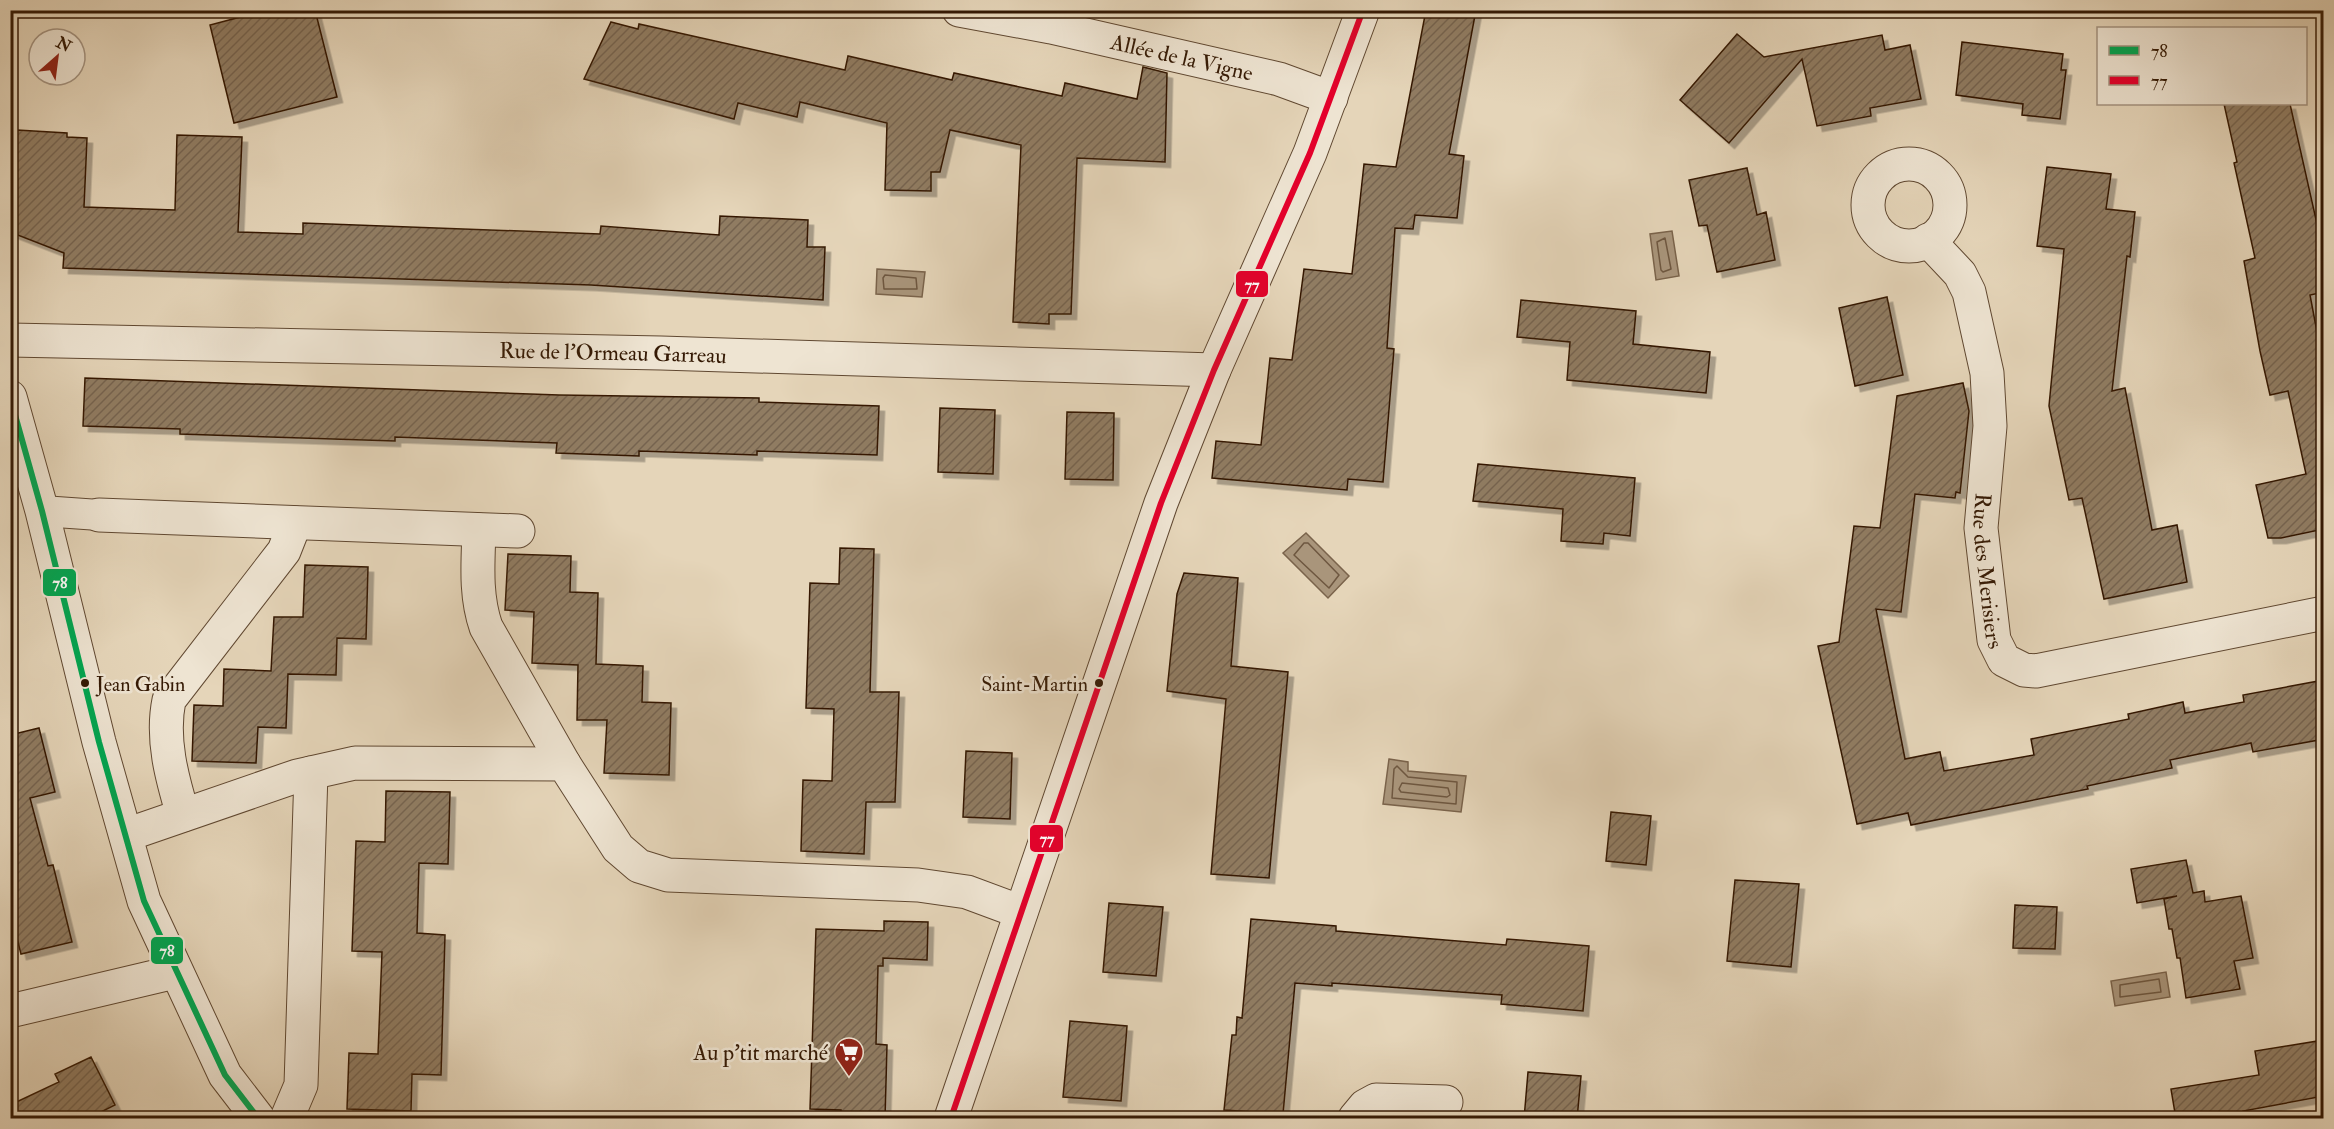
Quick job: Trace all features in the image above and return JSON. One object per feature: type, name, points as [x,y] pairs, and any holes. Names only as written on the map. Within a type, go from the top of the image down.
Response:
[{"type":"street","name":"Allée de la Vigne","points":[[959,10],[1051,27],[1279,79],[1331,98]]},
{"type":"street","points":[[951,1119],[1161,503],[1214,370],[1331,98],[1363,10]]},
{"type":"street","name":"Rue des Merisiers","points":[[1928,240],[1960,274],[1969,292],[1988,373],[1990,426],[1981,528],[1991,626],[1997,651],[2004,660],[2024,670],[2036,671],[2324,613]]},
{"type":"street","name":"Rue de l'Ormeau Garreau","points":[[10,339],[661,352],[1214,370]]},
{"type":"street","points":[[10,397],[42,511],[99,742],[144,901],[175,972],[225,1075],[258,1119]]},
{"type":"street","points":[[42,511],[518,531]]},
{"type":"street","points":[[183,815],[171,776],[165,722],[169,700],[284,551],[295,523]]},
{"type":"street","points":[[479,530],[477,587],[479,607],[486,627],[564,764],[618,848],[639,866],[668,875],[918,885],[967,892],[1021,912]]},
{"type":"street","points":[[126,835],[311,773],[355,763],[564,764]]},
{"type":"street","points":[[287,1119],[301,1085],[311,773]]},
{"type":"street","points":[[10,1011],[175,972]]},
{"type":"street","points":[[1355,1119],[1365,1106],[1376,1100],[1446,1102]]},
{"type":"water","points":[[1672,231],[1679,276],[1656,280],[1650,234]]},
{"type":"water","points":[[877,269],[925,272],[922,297],[876,294]]},
{"type":"water","points":[[1306,533],[1349,576],[1328,598],[1283,553]]},
{"type":"water","points":[[1389,759],[1408,762],[1408,771],[1466,776],[1461,812],[1383,804]]},
{"type":"water","points":[[2166,972],[2170,997],[2115,1006],[2111,981]]},
{"type":"building","points":[[267,10],[315,10],[337,97],[234,123],[210,25]]},
{"type":"building","points":[[1426,10],[1476,10],[1449,154],[1464,156],[1457,218],[1415,215],[1413,229],[1395,228],[1387,348],[1394,349],[1383,482],[1348,479],[1347,490],[1212,478],[1216,441],[1261,445],[1270,358],[1292,360],[1304,269],[1352,274],[1364,164],[1396,167]]},
{"type":"building","points":[[611,22],[638,29],[639,24],[845,70],[848,56],[952,80],[954,73],[1062,96],[1065,83],[1137,99],[1143,67],[1167,73],[1165,162],[1077,158],[1071,314],[1049,314],[1049,324],[1013,322],[1021,145],[950,130],[940,172],[931,172],[931,191],[885,190],[887,123],[800,102],[797,117],[738,103],[734,119],[584,79]]},
{"type":"building","points":[[1737,34],[1764,57],[1882,35],[1885,50],[1910,45],[1921,99],[1870,108],[1871,116],[1817,126],[1802,59],[1729,143],[1680,100]]},
{"type":"building","points":[[1962,42],[2063,54],[2061,70],[2066,70],[2060,119],[2022,115],[2023,104],[1956,95]]},
{"type":"building","points":[[2224,105],[2290,105],[2324,255],[2324,292],[2310,295],[2324,369],[2324,529],[2281,538],[2268,538],[2256,485],[2306,474],[2288,391],[2270,395],[2260,351],[2244,261],[2255,258],[2234,163],[2237,162]]},
{"type":"building","points":[[17,130],[67,133],[67,137],[87,138],[84,207],[175,210],[177,135],[242,137],[238,232],[303,234],[303,223],[600,234],[601,226],[719,235],[720,216],[808,220],[807,247],[825,247],[823,300],[591,285],[63,268],[64,253],[10,232],[10,173],[17,175]]},
{"type":"building","points":[[2047,167],[2111,174],[2106,209],[2135,212],[2130,257],[2127,256],[2112,391],[2125,388],[2152,530],[2177,525],[2187,582],[2104,599],[2082,498],[2069,500],[2049,406],[2064,249],[2037,246]]},
{"type":"building","points":[[1747,168],[1757,215],[1766,212],[1775,260],[1717,272],[1707,225],[1699,226],[1689,180]]},
{"type":"building","points":[[1887,297],[1903,375],[1855,386],[1839,308]]},
{"type":"building","points":[[1521,300],[1636,311],[1633,344],[1710,352],[1706,393],[1567,380],[1570,342],[1517,337]]},
{"type":"building","points":[[85,378],[559,395],[759,398],[759,402],[879,406],[877,455],[757,451],[757,455],[639,451],[639,456],[556,453],[557,443],[395,437],[395,441],[180,434],[180,429],[83,426]]},
{"type":"building","points":[[1963,383],[1969,411],[1960,493],[1956,492],[1955,498],[1915,494],[1901,612],[1876,609],[1905,759],[1940,752],[1944,771],[2034,755],[2031,739],[2129,719],[2128,714],[2183,702],[2185,713],[2244,702],[2243,695],[2324,680],[2324,739],[2253,752],[2251,743],[2170,760],[2172,768],[2087,786],[2088,789],[1911,825],[1908,813],[1857,824],[1818,646],[1839,642],[1854,526],[1880,528],[1897,396]]},
{"type":"building","points":[[940,408],[995,410],[993,474],[938,472]]},
{"type":"building","points":[[1067,412],[1114,413],[1113,480],[1065,479]]},
{"type":"building","points":[[1478,464],[1635,478],[1630,536],[1604,533],[1603,544],[1561,541],[1563,509],[1473,501]]},
{"type":"building","points":[[840,548],[874,549],[870,692],[899,692],[895,802],[866,802],[864,854],[801,851],[803,780],[832,781],[834,709],[806,708],[810,583],[839,584]]},
{"type":"building","points":[[508,554],[571,556],[570,592],[598,593],[596,664],[643,666],[642,702],[671,703],[669,775],[604,773],[607,720],[577,720],[578,665],[532,663],[534,612],[505,610]]},
{"type":"building","points":[[305,565],[368,567],[366,639],[337,638],[336,675],[288,674],[286,728],[258,727],[256,763],[192,761],[194,705],[223,706],[224,669],[271,671],[274,617],[303,617]]},
{"type":"building","points":[[1184,573],[1238,578],[1231,666],[1288,672],[1269,878],[1211,874],[1226,699],[1167,691],[1177,594]]},
{"type":"building","points":[[39,728],[55,792],[30,798],[48,866],[53,865],[72,942],[21,954],[10,911],[10,735]]},
{"type":"building","points":[[966,751],[1012,753],[1010,819],[963,817]]},
{"type":"building","points":[[386,791],[450,792],[448,864],[419,863],[417,933],[445,935],[441,1075],[412,1074],[411,1111],[347,1109],[349,1053],[378,1054],[382,952],[352,951],[356,841],[385,842]]},
{"type":"building","points":[[1611,812],[1651,816],[1646,865],[1606,861]]},
{"type":"building","points":[[2186,860],[2193,893],[2204,891],[2205,902],[2241,896],[2253,958],[2234,961],[2240,989],[2186,998],[2180,958],[2177,958],[2172,929],[2169,929],[2164,899],[2177,896],[2137,903],[2131,869]]},
{"type":"building","points":[[1735,880],[1799,884],[1791,967],[1727,961]]},
{"type":"building","points":[[1109,903],[1163,907],[1156,976],[1103,972]]},
{"type":"building","points":[[2015,905],[2057,907],[2055,949],[2013,948]]},
{"type":"building","points":[[1251,919],[1336,926],[1336,931],[1506,945],[1507,939],[1589,946],[1583,1011],[1501,1004],[1502,995],[1332,983],[1332,986],[1295,983],[1283,1114],[1224,1110],[1232,1035],[1236,1035],[1237,1017],[1242,1018]]},
{"type":"building","points":[[884,921],[928,922],[927,960],[883,958],[883,966],[878,966],[876,1044],[887,1045],[885,1119],[841,1119],[841,1110],[810,1109],[816,929],[884,931]]},
{"type":"building","points":[[1070,1021],[1127,1026],[1121,1101],[1063,1097]]},
{"type":"building","points":[[2324,1040],[2324,1096],[2243,1111],[2244,1119],[2176,1119],[2171,1089],[2259,1075],[2255,1051]]},
{"type":"building","points":[[91,1057],[115,1105],[87,1119],[10,1119],[10,1105],[59,1082],[55,1074]]},
{"type":"building","points":[[1528,1072],[1581,1076],[1577,1119],[1524,1119]]},
{"type":"transit line","name":"77","points":[[951,1118],[1161,503],[1214,370],[1310,153],[1363,10]]},
{"type":"transit line","name":"78","points":[[10,397],[42,511],[99,742],[144,901],[225,1075],[258,1118]]},
{"type":"place","name":"Jean Gabin","points":[[85,683]]},
{"type":"place","name":"Saint-Martin","points":[[1099,683]]},
{"type":"place","name":"Au p'tit marché","points":[[849,1078]]}]
